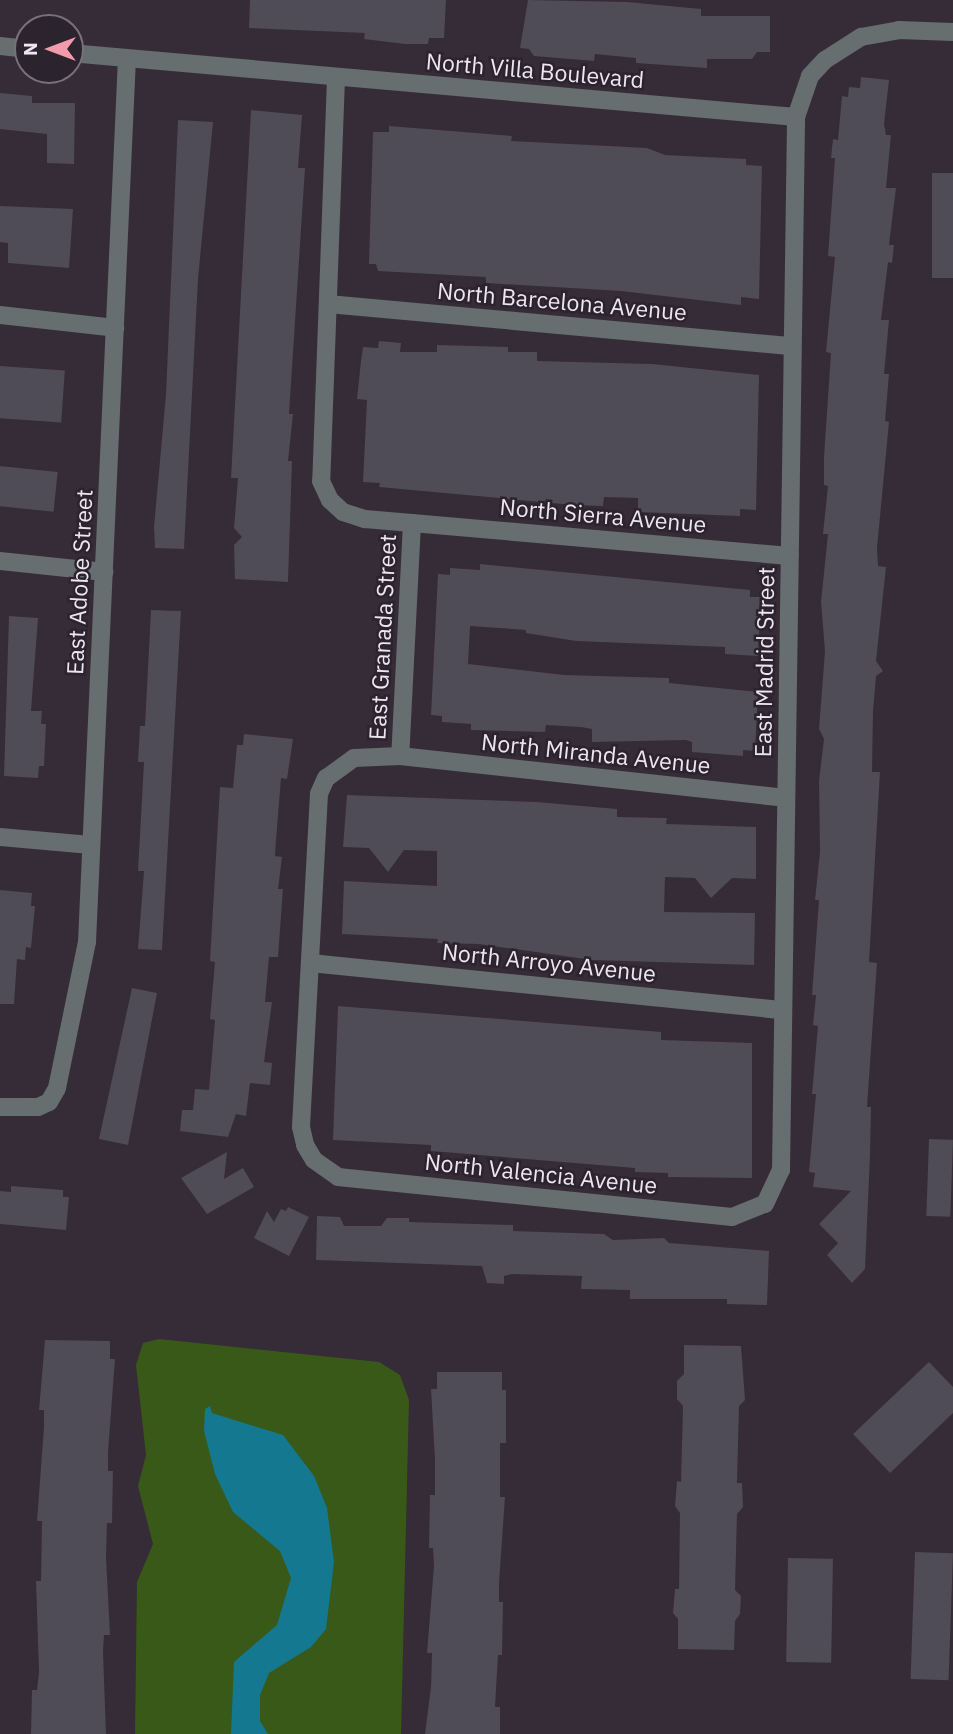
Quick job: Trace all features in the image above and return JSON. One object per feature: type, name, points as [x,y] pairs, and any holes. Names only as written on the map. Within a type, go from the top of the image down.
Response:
[{"type":"street","points":[[796,117],[810,76],[825,60],[861,37],[899,30],[953,32]]},
{"type":"street","name":"North Villa Boulevard","points":[[84,54],[796,117]]},
{"type":"street","name":"East Adobe Street","points":[[0,1107],[24,1109],[50,1102],[57,1088],[83,971],[127,59]]},
{"type":"street","name":"East Granada Street","points":[[314,1160],[301,1127],[319,794],[326,778],[354,758],[400,757],[412,523],[365,519],[343,512],[330,500],[321,481],[336,78]]},
{"type":"street","name":"East Madrid Street","points":[[765,1204],[781,1170],[796,117]]},
{"type":"street","name":"North Barcelona Avenue","points":[[327,304],[792,346]]},
{"type":"street","points":[[0,315],[115,328]]},
{"type":"street","name":"North Sierra Avenue","points":[[412,523],[790,556]]},
{"type":"street","points":[[0,561],[104,572]]},
{"type":"street","name":"North Miranda Avenue","points":[[400,757],[786,798]]},
{"type":"street","points":[[0,837],[91,845]]},
{"type":"street","name":"North Arroyo Avenue","points":[[310,963],[783,1010]]},
{"type":"street","name":"North Valencia Avenue","points":[[314,1160],[338,1177],[732,1217],[765,1204]]},
{"type":"green space","points":[[159,1339],[379,1362],[400,1375],[409,1400],[401,1734],[135,1734],[137,1582],[153,1544],[138,1486],[146,1455],[136,1365],[143,1343]]},
{"type":"water","points":[[210,1406],[212,1413],[283,1435],[314,1476],[327,1508],[334,1562],[326,1629],[311,1647],[269,1673],[260,1695],[260,1721],[268,1734],[231,1734],[234,1662],[277,1625],[291,1578],[280,1551],[233,1512],[215,1474],[204,1431],[205,1409]]},
{"type":"building","points":[[250,0],[446,0],[444,38],[429,38],[428,44],[405,44],[364,39],[365,33],[249,28]]},
{"type":"building","points":[[528,0],[627,2],[701,9],[701,16],[770,16],[770,52],[757,52],[752,59],[707,59],[707,68],[636,63],[636,58],[595,54],[594,61],[534,56],[529,49],[520,48]]},
{"type":"building","points":[[861,77],[889,80],[884,124],[886,135],[891,135],[886,188],[896,188],[889,245],[894,245],[892,263],[888,262],[881,320],[889,320],[884,374],[889,374],[885,421],[889,422],[877,548],[878,566],[886,567],[876,661],[883,671],[876,676],[873,712],[872,772],[880,772],[869,962],[877,963],[867,1107],[871,1107],[870,1155],[865,1269],[852,1283],[827,1255],[838,1243],[819,1224],[851,1191],[813,1187],[815,1173],[809,1172],[816,1094],[812,1094],[818,1026],[813,1025],[816,995],[812,995],[819,900],[815,900],[820,852],[819,781],[824,739],[819,729],[825,651],[821,602],[828,534],[823,534],[828,486],[824,485],[824,457],[831,353],[826,352],[835,257],[828,256],[835,158],[831,158],[833,139],[838,140],[842,96],[848,97],[849,87],[860,88]]},
{"type":"building","points":[[0,93],[32,96],[32,103],[75,103],[74,164],[47,163],[47,134],[0,129]]},
{"type":"building","points":[[251,110],[302,115],[298,168],[305,168],[289,414],[293,414],[288,461],[292,461],[288,582],[235,579],[234,545],[242,537],[234,528],[238,478],[231,478]]},
{"type":"building","points":[[178,120],[213,122],[198,279],[184,549],[155,548],[154,527],[166,394]]},
{"type":"building","points":[[389,126],[512,136],[511,141],[647,148],[665,155],[746,159],[746,165],[762,166],[759,299],[741,297],[741,305],[621,291],[486,283],[486,277],[378,271],[376,264],[369,264],[373,132],[389,132]]},
{"type":"building","points":[[932,173],[953,173],[953,278],[932,278]]},
{"type":"building","points":[[0,206],[73,209],[69,268],[8,263],[8,243],[0,242]]},
{"type":"building","points":[[379,341],[401,343],[400,352],[437,352],[437,345],[508,347],[508,352],[537,352],[537,361],[652,364],[759,375],[756,510],[740,509],[740,516],[638,512],[638,498],[604,497],[603,506],[574,505],[379,487],[380,483],[363,482],[367,400],[357,399],[361,361],[363,347],[378,348]]},
{"type":"building","points":[[0,366],[65,371],[61,422],[0,418]]},
{"type":"building","points":[[0,466],[58,472],[54,512],[0,506]]},
{"type":"building","points":[[480,564],[750,590],[750,597],[761,597],[758,656],[725,654],[725,647],[576,641],[526,633],[526,630],[470,626],[468,664],[564,675],[669,678],[669,683],[758,692],[755,751],[743,750],[743,756],[692,752],[692,742],[686,740],[592,742],[592,729],[581,727],[546,725],[545,732],[471,730],[471,724],[442,722],[442,716],[431,715],[438,574],[450,575],[450,568],[480,570]]},
{"type":"building","points":[[151,610],[181,611],[162,950],[138,949],[144,871],[138,871],[144,762],[138,762],[140,726],[145,726]]},
{"type":"building","points":[[9,616],[38,618],[31,711],[42,711],[41,724],[46,724],[44,766],[39,766],[38,778],[4,776]]},
{"type":"building","points":[[244,734],[293,739],[287,779],[281,778],[276,840],[275,856],[282,857],[278,889],[283,889],[278,957],[269,957],[265,1002],[272,1002],[264,1062],[272,1063],[270,1085],[250,1083],[246,1116],[236,1114],[228,1137],[180,1131],[182,1110],[193,1110],[195,1089],[209,1090],[215,1020],[210,1019],[215,962],[210,961],[220,787],[233,788],[237,745],[243,745]]},
{"type":"building","points":[[347,795],[536,802],[617,809],[617,817],[667,818],[666,824],[756,827],[756,879],[732,878],[711,898],[695,878],[665,877],[664,912],[755,913],[754,965],[592,960],[479,944],[437,943],[438,939],[342,934],[344,881],[437,886],[437,851],[404,850],[388,872],[369,848],[343,847]]},
{"type":"building","points":[[0,890],[32,893],[31,906],[35,906],[31,948],[26,947],[25,960],[17,959],[14,1004],[0,1004]]},
{"type":"building","points":[[132,988],[157,993],[128,1145],[99,1139]]},
{"type":"building","points":[[338,1006],[661,1032],[661,1040],[752,1043],[752,1178],[668,1177],[668,1173],[635,1172],[635,1168],[431,1151],[431,1145],[333,1140]]},
{"type":"building","points":[[929,1139],[953,1140],[950,1217],[926,1216]]},
{"type":"building","points":[[227,1152],[224,1179],[243,1168],[254,1187],[207,1214],[181,1178]]},
{"type":"building","points":[[11,1186],[63,1190],[63,1197],[69,1197],[66,1230],[0,1224],[0,1191],[11,1192]]},
{"type":"building","points":[[288,1207],[309,1217],[289,1256],[254,1238],[267,1211],[274,1222],[281,1209],[286,1211]]},
{"type":"building","points":[[317,1216],[340,1217],[344,1226],[381,1226],[387,1218],[409,1218],[409,1222],[513,1225],[513,1231],[604,1234],[613,1240],[664,1238],[669,1243],[769,1251],[767,1305],[727,1304],[727,1299],[630,1299],[630,1290],[581,1289],[582,1276],[512,1274],[504,1276],[504,1284],[487,1283],[482,1266],[316,1260]]},
{"type":"building","points":[[45,1340],[110,1341],[110,1359],[115,1359],[108,1452],[108,1471],[113,1471],[112,1523],[107,1523],[106,1557],[110,1635],[104,1635],[103,1652],[106,1734],[31,1734],[32,1690],[37,1690],[39,1672],[36,1581],[41,1581],[42,1521],[37,1521],[44,1410],[39,1410]]},
{"type":"building","points":[[684,1345],[741,1346],[745,1400],[739,1406],[737,1483],[742,1483],[743,1507],[737,1514],[735,1590],[741,1596],[740,1614],[735,1621],[734,1650],[678,1649],[678,1619],[673,1613],[675,1589],[679,1589],[680,1513],[675,1506],[677,1481],[681,1482],[683,1406],[677,1399],[677,1381],[684,1374]]},
{"type":"building","points":[[929,1362],[953,1387],[953,1413],[890,1473],[853,1434]]},
{"type":"building","points":[[437,1372],[502,1372],[502,1390],[506,1390],[506,1443],[500,1443],[500,1497],[505,1497],[499,1583],[499,1602],[503,1602],[502,1655],[498,1655],[495,1707],[500,1707],[500,1734],[425,1734],[431,1687],[432,1653],[427,1653],[434,1566],[433,1548],[429,1548],[430,1495],[435,1495],[431,1389],[437,1389]]},
{"type":"building","points":[[915,1552],[953,1553],[949,1680],[911,1679]]},
{"type":"building","points":[[788,1558],[833,1559],[831,1663],[786,1662]]}]
